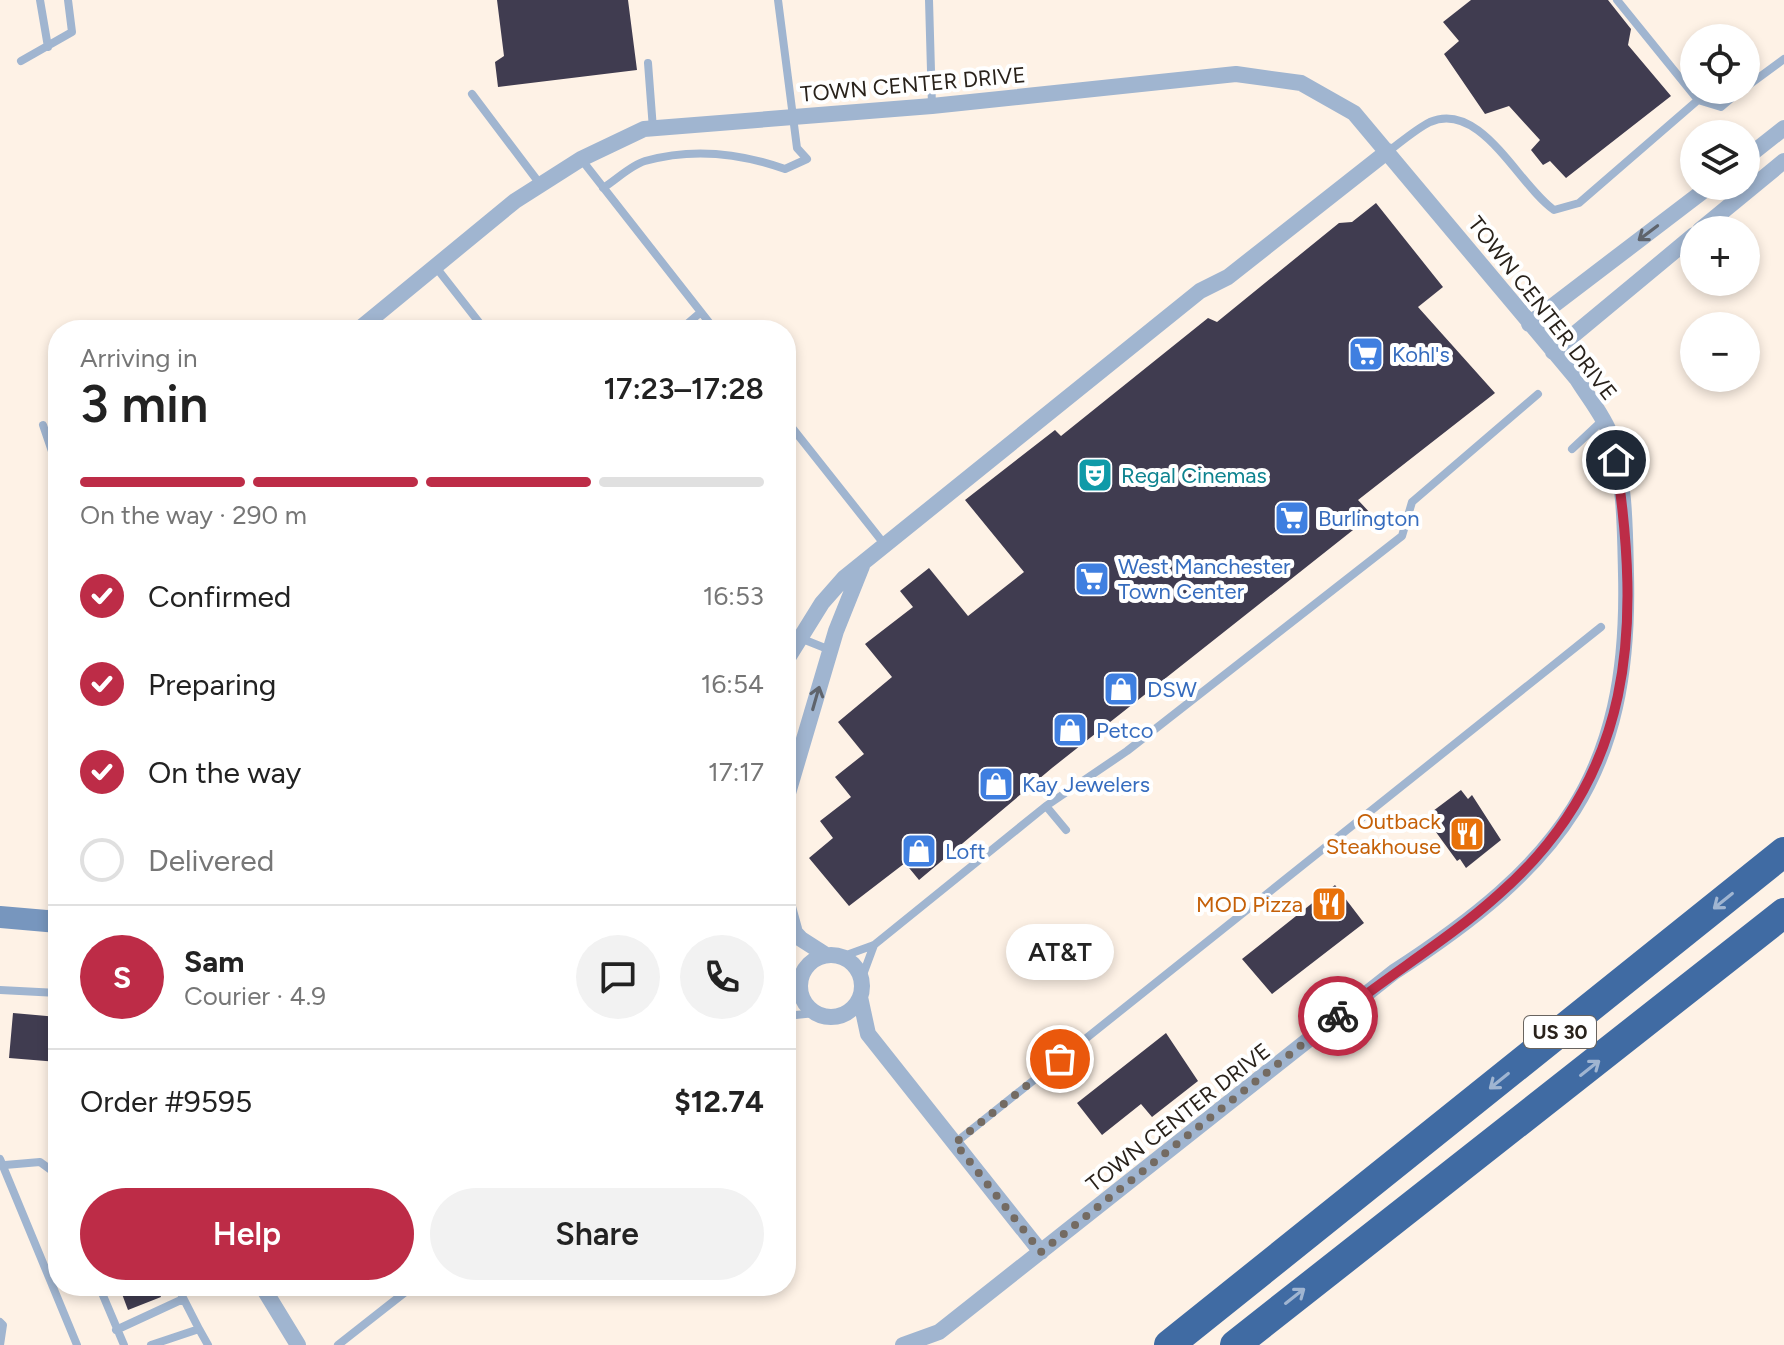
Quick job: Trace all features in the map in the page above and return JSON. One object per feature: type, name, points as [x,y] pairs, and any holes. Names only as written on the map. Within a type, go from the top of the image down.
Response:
[{"type":"highway","name":"US 30","points":[[1169,1345],[1784,852]]},
{"type":"highway","name":"US 30","points":[[1235,1345],[1784,913]]},
{"type":"highway","points":[[1147,1345],[1335,1211]]},
{"type":"street","name":"TOWN CENTER DRIVE","points":[[370,320],[541,185],[581,159],[644,129],[932,106],[1236,74],[1301,83],[1354,113],[1577,379],[1611,435],[1625,533],[1625,627],[1621,686],[1613,726],[1599,765],[1553,842],[1489,903],[1394,972],[939,1332],[903,1345]]},
{"type":"street","points":[[1760,147],[1784,128]]},
{"type":"street","points":[[796,645],[835,587],[885,545],[1200,291],[1228,277],[1388,151]]},
{"type":"street","points":[[1717,216],[1784,161]]},
{"type":"street","points":[[1529,324],[1692,200]]},
{"type":"street","points":[[1553,352],[1680,247]]},
{"type":"street","points":[[796,766],[830,650],[862,566]]},
{"type":"street","points":[[0,917],[48,921]]},
{"type":"street","points":[[796,932],[854,966],[868,1034]]},
{"type":"street","points":[[796,942],[802,998],[821,1015],[846,1022],[868,1034],[1041,1252]]},
{"type":"street","points":[[802,976],[811,961],[833,956]]},
{"type":"street","points":[[821,1015],[850,1011],[861,989]]},
{"type":"street","points":[[268,1296],[298,1345]]},
{"type":"lane","points":[[40,0],[48,47]]},
{"type":"lane","points":[[21,61],[72,32],[68,0]]},
{"type":"lane","points":[[603,188],[642,162],[697,153],[753,158],[785,169],[807,159],[797,148],[778,0]]},
{"type":"lane","points":[[929,0],[932,106]]},
{"type":"lane","points":[[1617,0],[1680,78]]},
{"type":"lane","points":[[1760,76],[1784,59]]},
{"type":"lane","points":[[648,63],[653,129]]},
{"type":"lane","points":[[472,94],[541,185]]},
{"type":"lane","points":[[1388,151],[1430,122],[1453,118],[1469,123],[1490,140],[1541,201],[1554,210],[1579,203],[1693,104]]},
{"type":"lane","points":[[581,159],[707,320]]},
{"type":"lane","points":[[435,266],[477,320]]},
{"type":"lane","points":[[692,320],[701,312]]},
{"type":"lane","points":[[833,956],[874,945],[1046,806],[1127,751],[1402,536],[1412,502],[1538,394]]},
{"type":"lane","points":[[1572,449],[1603,420]]},
{"type":"lane","points":[[43,425],[48,440]]},
{"type":"lane","points":[[796,433],[885,545]]},
{"type":"lane","points":[[955,1143],[1601,627]]},
{"type":"lane","points":[[800,638],[830,650]]},
{"type":"lane","points":[[1046,806],[1066,830]]},
{"type":"lane","points":[[861,989],[874,945]]},
{"type":"lane","points":[[796,986],[802,976]]},
{"type":"lane","points":[[0,990],[48,992]]},
{"type":"lane","points":[[796,1016],[821,1015]]},
{"type":"lane","points":[[48,1170],[40,1162],[2,1162],[48,1274]]},
{"type":"lane","points":[[57,1296],[77,1345]]},
{"type":"lane","points":[[103,1296],[124,1345]]},
{"type":"lane","points":[[182,1296],[208,1345]]},
{"type":"lane","points":[[338,1345],[400,1296]]},
{"type":"lane","points":[[116,1330],[183,1299]]},
{"type":"lane","points":[[148,1302],[153,1313]]},
{"type":"lane","points":[[0,1322],[3,1325],[0,1345]]},
{"type":"lane","points":[[151,1345],[199,1329]]},
{"type":"building","points":[[497,0],[628,0],[637,70],[498,87],[495,62],[504,56]]},
{"type":"building","points":[[1471,0],[1608,0],[1631,29],[1628,45],[1671,96],[1566,178],[1550,161],[1543,165],[1531,150],[1540,140],[1509,106],[1485,114],[1444,54],[1459,41],[1443,22]]},
{"type":"building","points":[[1376,203],[1443,287],[1418,307],[1495,393],[1358,500],[1372,515],[1052,768],[919,880],[905,863],[849,906],[809,858],[833,838],[820,821],[851,797],[835,777],[864,754],[838,722],[892,677],[865,644],[913,607],[900,591],[929,568],[968,616],[1024,572],[965,500],[1055,430],[1061,436],[1208,318],[1217,322],[1339,223],[1352,222]]},
{"type":"building","name":"Outback Steakhouse","points":[[1461,790],[1468,799],[1472,795],[1501,840],[1466,868],[1460,859],[1457,861],[1425,817]]},
{"type":"building","points":[[1335,885],[1364,923],[1272,994],[1242,959]]},
{"type":"building","points":[[13,1013],[48,1016],[48,1061],[9,1058]]},
{"type":"building","points":[[1166,1033],[1198,1081],[1152,1117],[1141,1104],[1102,1135],[1077,1103]]},
{"type":"building","points":[[123,1296],[161,1296],[161,1297],[128,1310]]},
{"type":"way so far","points":[[1060,1059],[955,1143],[1041,1252],[1338,1016]]},
{"type":"place","name":"Kohl's","points":[[1366,354]]},
{"type":"place","name":"Regal Cinemas","points":[[1095,475]]},
{"type":"place","name":"Burlington","points":[[1292,518]]},
{"type":"place","name":"West Manchester Town Center","points":[[1092,579]]},
{"type":"place","name":"DSW","points":[[1121,689]]},
{"type":"place","name":"Petco","points":[[1070,730]]},
{"type":"place","name":"Kay Jewelers","points":[[996,784]]},
{"type":"place","name":"Outback Steakhouse","points":[[1467,834]]},
{"type":"place","name":"Loft","points":[[919,851]]},
{"type":"place","name":"MOD Pizza","points":[[1329,904]]},
{"type":"place","name":"AT&T","points":[[1060,1059]]},
{"type":"route","points":[[1338,1016],[1499,895],[1553,842],[1585,793],[1613,726],[1621,686],[1625,641],[1625,533],[1616,460]]}]
